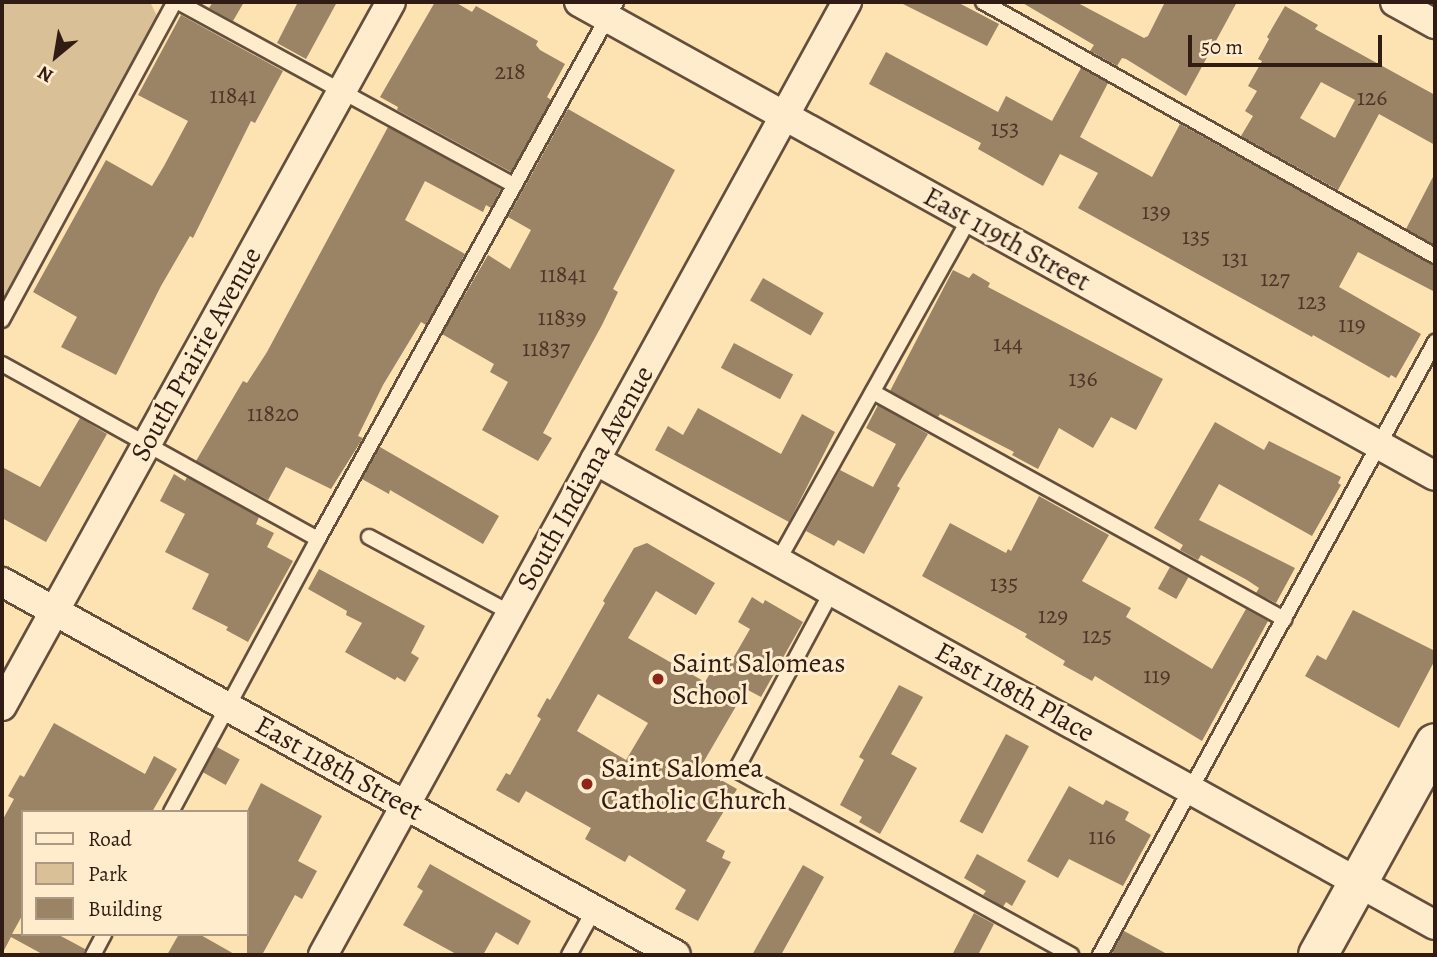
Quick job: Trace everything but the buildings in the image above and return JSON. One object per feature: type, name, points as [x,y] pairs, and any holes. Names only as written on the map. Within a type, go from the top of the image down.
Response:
[{"type":"main road","points":[[1318,955],[1435,743]]},
{"type":"street","name":"South Prairie Avenue","points":[[2,706],[391,2]]},
{"type":"street","name":"East 119th Street","points":[[579,2],[611,10],[785,116],[1435,476]]},
{"type":"street","name":"South Indiana Avenue","points":[[323,955],[847,2]]},
{"type":"street","points":[[1395,2],[1435,24]]},
{"type":"street","name":"East 118th Place","points":[[595,460],[1435,925]]},
{"type":"street","name":"East 118th Street","points":[[2,582],[676,955]]},
{"type":"lane","points":[[2,320],[177,2],[514,185]]},
{"type":"lane","points":[[984,2],[1435,256]]},
{"type":"lane","points":[[173,810],[318,539],[611,10]]},
{"type":"lane","points":[[778,561],[970,218]]},
{"type":"lane","points":[[1100,955],[1435,342]]},
{"type":"lane","points":[[2,364],[318,539]]},
{"type":"lane","points":[[873,392],[1284,619]]},
{"type":"lane","points":[[369,537],[511,613]]},
{"type":"lane","points":[[832,591],[736,770],[1071,955]]},
{"type":"lane","points":[[569,955],[594,910]]},
{"type":"lane","points":[[93,955],[103,936]]},
{"type":"green space","points":[[2,2],[150,2],[158,18],[2,303]]},
{"type":"place","name":"Saint Salomeas School","points":[[658,679]]},
{"type":"place","name":"Saint Salomea Catholic Church","points":[[587,784]]}]
